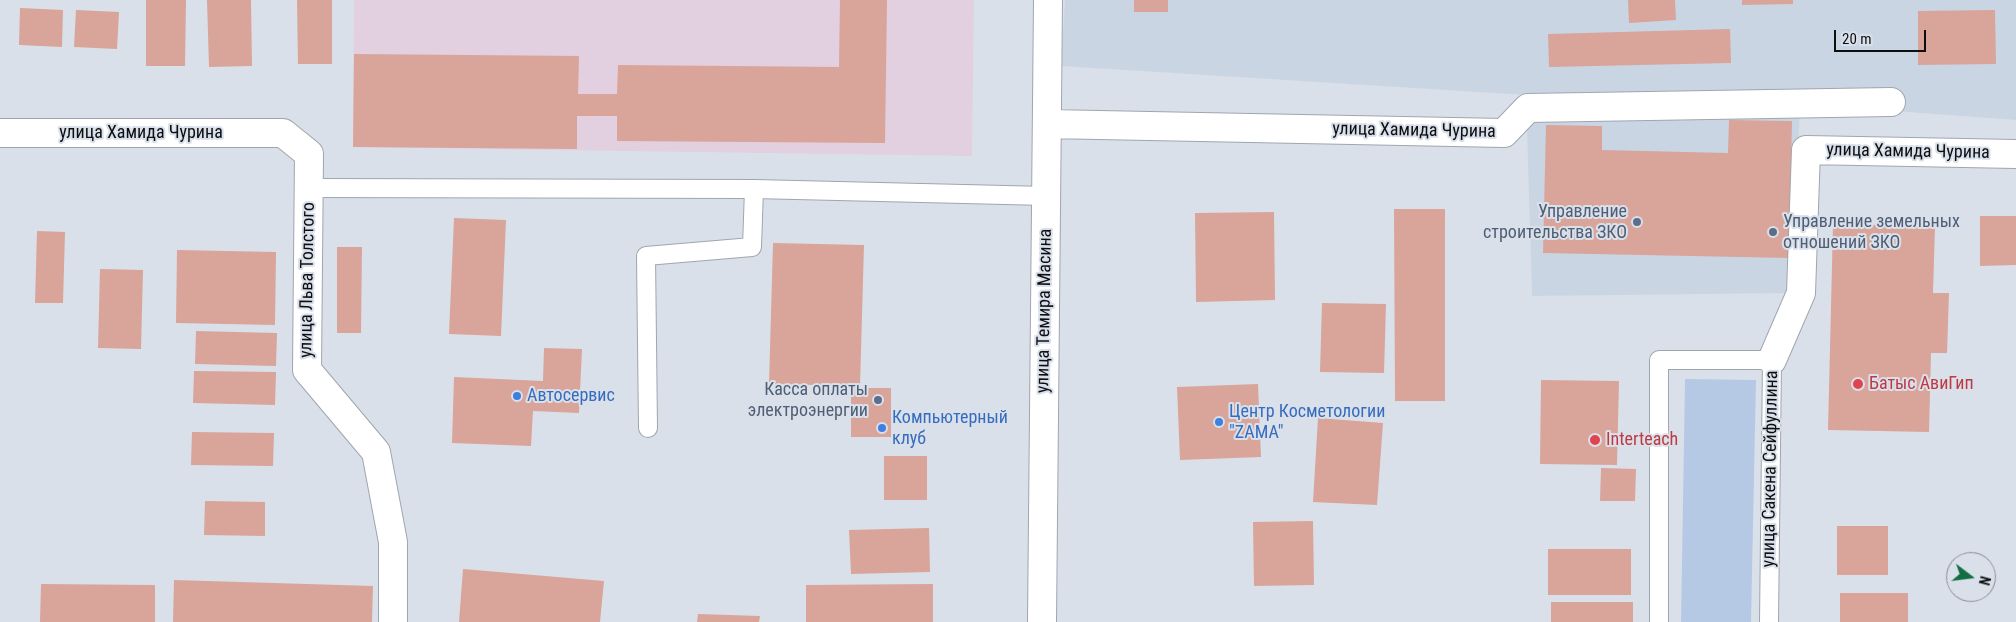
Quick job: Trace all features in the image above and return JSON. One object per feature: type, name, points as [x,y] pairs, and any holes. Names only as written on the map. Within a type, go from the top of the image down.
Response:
[{"type":"street","name":"улица Темира Масина","points":[[1042,622],[1048,0]]},
{"type":"street","name":"улица Хамида Чурина","points":[[1048,124],[1504,133],[1528,108],[1891,102]]},
{"type":"street","name":"улица Хамида Чурина","points":[[0,133],[283,133]]},
{"type":"street","name":"улица Льва Толстого","points":[[283,133],[309,154],[307,370],[376,452],[393,542],[393,622]]},
{"type":"street","name":"улица Хамида Чурина","points":[[1772,360],[1801,293],[1806,150],[2016,154]]},
{"type":"lane","points":[[309,188],[754,189],[1047,196]]},
{"type":"lane","points":[[648,428],[646,256],[752,247],[754,189]]},
{"type":"lane","name":"улица Сакена Сейфуллина","points":[[1659,622],[1659,360],[1772,360],[1769,622]]},
{"type":"shaded area","points":[[354,0],[974,0],[972,156],[353,147]]},
{"type":"shaded area","points":[[1065,0],[2016,0],[2016,120],[1800,104],[1792,293],[1532,296],[1526,95],[1061,66]]},
{"type":"shaded area","points":[[1685,379],[1756,380],[1751,622],[1681,622]]},
{"type":"building","points":[[146,0],[186,0],[185,66],[146,66]]},
{"type":"building","points":[[207,0],[251,0],[252,66],[209,67]]},
{"type":"building","points":[[297,0],[332,0],[332,64],[298,64]]},
{"type":"building","points":[[840,0],[887,0],[885,143],[617,141],[617,116],[577,116],[577,149],[353,147],[354,54],[579,56],[578,94],[617,94],[618,65],[839,67]]},
{"type":"building","points":[[1134,0],[1168,0],[1168,12],[1134,12]]},
{"type":"building","points":[[1628,0],[1675,0],[1676,20],[1629,23]]},
{"type":"building","points":[[1742,0],[1793,0],[1793,4],[1742,5]]},
{"type":"building","points":[[20,8],[63,10],[62,47],[19,45]]},
{"type":"building","points":[[76,10],[119,12],[117,49],[74,47]]},
{"type":"building","points":[[1995,10],[1996,64],[1918,65],[1918,11]]},
{"type":"building","points":[[1730,29],[1731,63],[1549,67],[1548,34]]},
{"type":"building","points":[[1729,120],[1792,121],[1789,258],[1543,253],[1546,125],[1602,126],[1602,150],[1728,153]]},
{"type":"building","points":[[1394,209],[1445,209],[1445,401],[1395,401]]},
{"type":"building","points":[[1274,212],[1275,300],[1196,302],[1195,213]]},
{"type":"building","points":[[1980,216],[2016,216],[2016,265],[1980,266]]},
{"type":"building","points":[[454,218],[506,220],[501,336],[449,334]]},
{"type":"building","points":[[1833,224],[1935,226],[1933,293],[1949,293],[1947,353],[1931,353],[1929,432],[1828,430]]},
{"type":"building","points":[[37,231],[65,232],[63,303],[35,303]]},
{"type":"building","points":[[773,243],[864,245],[860,386],[769,384]]},
{"type":"building","points":[[337,247],[362,247],[361,333],[337,333]]},
{"type":"building","points":[[177,250],[276,252],[275,325],[176,323]]},
{"type":"building","points":[[100,269],[143,270],[141,349],[98,348]]},
{"type":"building","points":[[1322,303],[1386,304],[1384,373],[1320,372]]},
{"type":"building","points":[[196,331],[277,333],[276,366],[195,364]]},
{"type":"building","name":"Автосервис","points":[[544,348],[582,349],[579,413],[533,411],[531,446],[452,443],[454,377],[543,381]]},
{"type":"building","points":[[194,371],[276,372],[275,405],[193,403]]},
{"type":"building","points":[[1541,380],[1619,381],[1617,465],[1540,464]]},
{"type":"building","name":"Центр Косметологии \"ZAMA\"","points":[[1258,384],[1261,457],[1180,460],[1177,387]]},
{"type":"building","points":[[851,388],[891,388],[891,437],[851,437]]},
{"type":"building","points":[[1318,418],[1383,423],[1377,505],[1313,502]]},
{"type":"building","points":[[192,432],[274,433],[273,466],[191,465]]},
{"type":"building","points":[[884,456],[927,456],[927,500],[884,500]]},
{"type":"building","points":[[1601,468],[1636,469],[1635,501],[1600,501]]},
{"type":"building","points":[[205,501],[265,502],[265,536],[204,535]]},
{"type":"building","points":[[1313,521],[1314,585],[1254,586],[1253,522]]},
{"type":"building","points":[[1837,526],[1888,526],[1888,575],[1837,575]]},
{"type":"building","points":[[929,528],[930,572],[851,574],[849,530]]},
{"type":"building","points":[[1548,549],[1631,549],[1631,595],[1548,595]]},
{"type":"building","points":[[463,569],[604,581],[600,622],[459,622]]},
{"type":"building","points":[[174,580],[373,586],[372,622],[173,622]]},
{"type":"building","points":[[41,584],[155,585],[155,622],[40,622]]},
{"type":"building","points":[[933,584],[933,622],[806,622],[806,585]]},
{"type":"building","points":[[1840,593],[1908,593],[1908,622],[1840,622]]},
{"type":"building","points":[[1551,602],[1633,602],[1633,622],[1551,622]]},
{"type":"building","points":[[698,614],[760,616],[759,622],[697,622]]},
{"type":"place","name":"Управление строительства ЗКО","points":[[1637,222]]},
{"type":"place","name":"Управление земельных отношений ЗКО","points":[[1773,232]]},
{"type":"place","name":"Батыс АвиГип","points":[[1858,384]]},
{"type":"place","name":"Автосервис","points":[[517,396]]},
{"type":"place","name":"Касса оплаты электроэнергии","points":[[878,400]]},
{"type":"place","name":"Центр Косметологии \"ZAMA\"","points":[[1219,422]]},
{"type":"place","name":"Компьютерный клуб","points":[[882,428]]},
{"type":"place","name":"Interteach","points":[[1595,440]]}]
